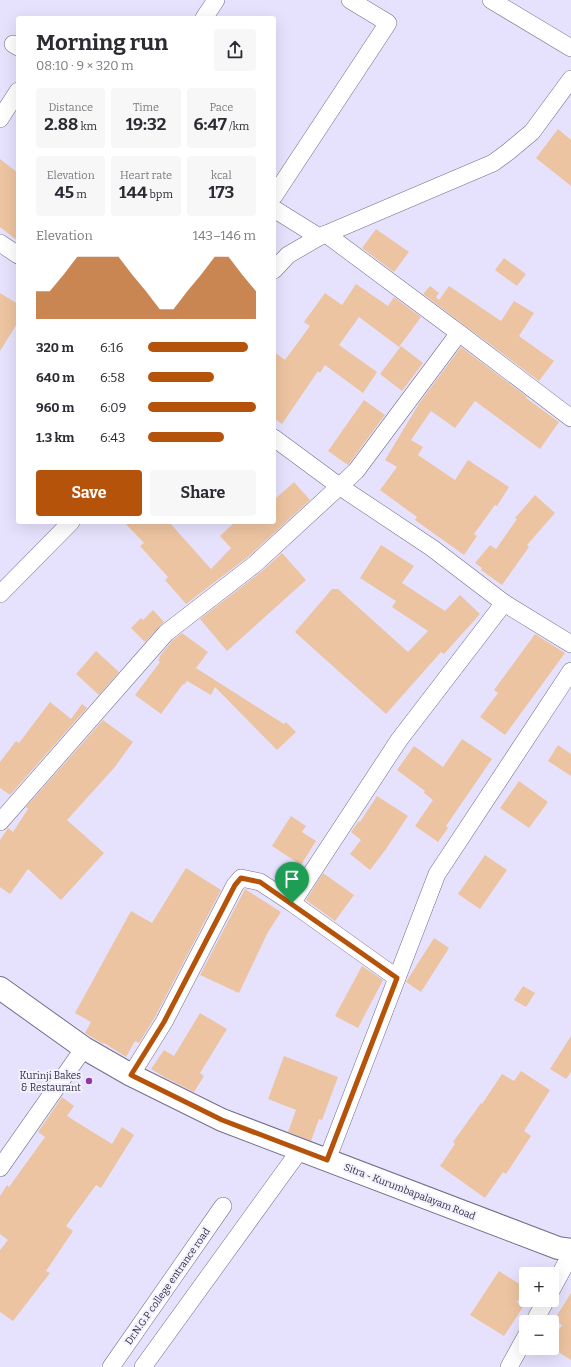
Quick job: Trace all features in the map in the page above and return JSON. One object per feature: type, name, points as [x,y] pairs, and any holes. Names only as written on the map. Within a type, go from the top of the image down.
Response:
[{"type":"main road","name":"Sitra - Kurumbapalayam Road","points":[[0,988],[84,1048],[131,1075],[222,1120],[558,1248],[571,1250]]},
{"type":"street","points":[[205,16],[216,0]]},
{"type":"street","points":[[276,193],[388,23],[350,0]]},
{"type":"street","points":[[491,0],[571,48]]},
{"type":"street","points":[[276,268],[288,255],[322,235],[492,163],[532,132],[571,79]]},
{"type":"street","points":[[0,119],[16,94]]},
{"type":"street","points":[[276,210],[322,235],[459,333],[571,418]]},
{"type":"street","points":[[0,243],[16,255]]},
{"type":"street","points":[[0,822],[166,633],[255,564],[356,471],[459,333]]},
{"type":"street","points":[[276,439],[339,486],[432,548],[504,603],[571,644]]},
{"type":"street","points":[[0,594],[69,524]]},
{"type":"street","points":[[292,903],[399,740],[504,603]]},
{"type":"street","points":[[327,1160],[437,874],[571,671]]},
{"type":"street","points":[[131,1075],[164,1022],[235,885],[241,878],[260,882],[397,978]]},
{"type":"street","points":[[0,1168],[84,1048]]},
{"type":"street","points":[[142,1367],[300,1150]]},
{"type":"street","name":"Dr.N.G.P college entrance road","points":[[111,1367],[223,1206]]},
{"type":"street","points":[[559,1276],[571,1254]]},
{"type":"street","points":[[509,1367],[519,1349]]},
{"type":"building","points":[[558,129],[571,140],[571,186],[536,158]]},
{"type":"building","points":[[0,159],[16,171],[16,239],[0,227]]},
{"type":"building","points":[[376,229],[409,252],[394,272],[362,248]]},
{"type":"building","points":[[504,258],[526,274],[517,286],[495,270]]},
{"type":"building","points":[[356,284],[388,306],[394,297],[421,317],[399,347],[359,317],[339,345],[377,372],[363,393],[325,365],[320,373],[318,371],[282,424],[276,420],[276,353],[285,360],[310,326],[304,322],[325,293],[342,305]]},
{"type":"building","points":[[430,286],[439,293],[436,297],[439,300],[449,286],[501,321],[514,301],[534,313],[519,336],[554,361],[539,381],[423,294]]},
{"type":"building","points":[[0,293],[16,303],[16,325],[0,351]]},
{"type":"building","points":[[401,346],[423,363],[402,391],[380,374]]},
{"type":"building","points":[[461,347],[559,422],[540,449],[475,401],[455,428],[431,411],[411,440],[423,447],[418,455],[455,480],[468,460],[509,487],[497,506],[495,505],[474,534],[477,536],[464,555],[415,520],[417,517],[380,490],[397,467],[385,460],[420,402]]},
{"type":"building","points":[[364,400],[385,415],[348,465],[328,451]]},
{"type":"building","points":[[294,482],[310,500],[249,556],[186,604],[165,580],[168,577],[140,546],[144,543],[126,524],[171,524],[211,569],[231,548],[220,536],[233,524],[276,524],[276,498]]},
{"type":"building","points":[[535,495],[555,513],[527,545],[529,547],[502,585],[481,570],[482,568],[475,563],[490,545],[496,549],[517,519],[515,518]]},
{"type":"building","points":[[381,545],[414,566],[402,583],[445,611],[460,595],[480,614],[444,654],[441,652],[386,714],[295,632],[332,589],[338,589],[408,652],[428,631],[392,607],[396,601],[360,578]]},
{"type":"building","points":[[282,553],[306,580],[227,651],[200,619],[261,572]]},
{"type":"building","points":[[153,610],[164,622],[145,642],[131,628],[141,618],[143,620]]},
{"type":"building","points":[[182,633],[208,652],[196,668],[284,724],[286,722],[296,732],[277,750],[215,687],[211,695],[187,681],[184,685],[183,684],[161,714],[135,695],[160,662],[158,660],[160,658],[159,657],[173,640]]},
{"type":"building","points":[[535,634],[565,653],[505,735],[480,717],[498,693],[494,690]]},
{"type":"building","points":[[96,651],[119,672],[99,695],[76,674]]},
{"type":"building","points":[[50,702],[71,719],[82,704],[87,708],[10,795],[0,788],[0,762],[16,741],[19,743]]},
{"type":"building","points":[[103,720],[133,742],[114,768],[67,820],[104,853],[61,900],[28,869],[10,894],[0,887],[0,840],[8,828],[13,832],[28,809],[26,807]]},
{"type":"building","points":[[462,739],[492,759],[446,826],[448,828],[438,842],[415,826],[433,800],[424,793],[425,791],[397,770],[414,746],[443,767]]},
{"type":"building","points":[[558,745],[571,754],[571,776],[548,761]]},
{"type":"building","points":[[519,781],[548,802],[529,828],[500,808]]},
{"type":"building","points":[[377,796],[408,816],[370,870],[350,854],[361,840],[351,832],[359,821],[360,822]]},
{"type":"building","points":[[291,816],[306,826],[302,832],[316,841],[301,865],[272,846]]},
{"type":"building","points":[[485,855],[507,870],[480,909],[458,894]]},
{"type":"building","points":[[186,868],[221,890],[155,1017],[139,1043],[135,1041],[126,1057],[85,1033],[91,1022],[75,1013],[131,911],[152,923]]},
{"type":"building","points":[[323,873],[354,895],[335,921],[306,900]]},
{"type":"building","points":[[245,889],[281,912],[268,932],[239,993],[200,975]]},
{"type":"building","points":[[434,938],[449,948],[421,992],[406,982]]},
{"type":"building","points":[[362,966],[383,980],[358,1028],[335,1016]]},
{"type":"building","points":[[523,986],[535,993],[526,1007],[514,1000]]},
{"type":"building","points":[[200,1013],[227,1029],[200,1073],[204,1076],[194,1092],[151,1069],[164,1050],[174,1056]]},
{"type":"building","points":[[571,1036],[571,1072],[566,1079],[550,1069]]},
{"type":"building","points":[[284,1056],[338,1077],[322,1120],[319,1119],[311,1141],[288,1132],[296,1110],[268,1099]]},
{"type":"building","points":[[521,1071],[550,1090],[524,1131],[531,1136],[506,1174],[503,1172],[485,1198],[440,1166],[455,1144],[453,1142],[481,1103],[482,1104],[502,1074],[514,1081]]},
{"type":"building","points":[[62,1097],[74,1106],[67,1116],[112,1144],[122,1127],[134,1135],[101,1188],[96,1185],[66,1226],[73,1231],[46,1271],[50,1273],[13,1321],[0,1312],[0,1250],[8,1240],[0,1234],[0,1196],[7,1185],[9,1187],[45,1137],[38,1132]]},
{"type":"building","points":[[499,1271],[519,1284],[519,1299],[517,1302],[519,1304],[519,1307],[523,1307],[504,1336],[470,1315]]},
{"type":"building","points":[[571,1293],[571,1360],[559,1352],[559,1330],[562,1325],[559,1323],[559,1315],[557,1315]]},
{"type":"place","name":"Kurinji Bakes & Restaurant","points":[[89,1081]]},
{"type":"route","points":[[241,878],[260,882],[292,903],[397,978],[327,1160],[222,1120],[131,1075],[164,1022],[235,885],[241,878]]}]
